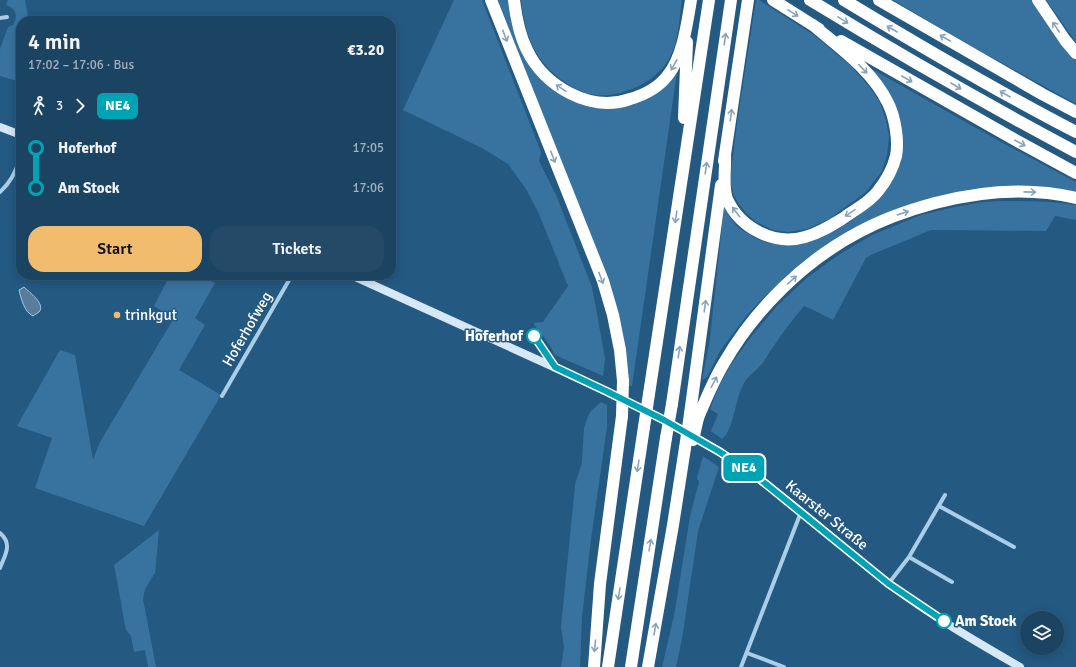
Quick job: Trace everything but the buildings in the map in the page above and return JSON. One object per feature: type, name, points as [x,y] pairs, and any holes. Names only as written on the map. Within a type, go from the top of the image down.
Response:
[{"type":"highway","points":[[491,0],[602,281],[613,315],[620,350],[623,381],[622,416],[600,584],[594,667]]},
{"type":"highway","points":[[514,0],[515,15],[520,35],[527,51],[538,67],[560,88],[573,96],[589,101],[607,103],[624,101],[640,96],[655,87],[668,75],[681,48],[691,0]]},
{"type":"highway","points":[[631,667],[672,404],[731,0]]},
{"type":"highway","points":[[648,667],[694,416],[725,154],[748,0]]},
{"type":"highway","points":[[773,0],[813,25],[1076,173]]},
{"type":"highway","points":[[810,0],[891,49],[1076,152]]},
{"type":"highway","points":[[844,0],[902,35],[1034,110],[1076,132]]},
{"type":"highway","points":[[879,0],[1076,112]]},
{"type":"highway","points":[[1038,0],[1065,40],[1076,53]]},
{"type":"highway","points":[[608,667],[709,2]]},
{"type":"highway","points":[[681,179],[688,15]]},
{"type":"highway","points":[[725,154],[726,164],[724,184],[727,197],[734,211],[744,222],[758,232],[773,238],[789,240],[804,238],[818,233],[866,203],[878,192],[888,176],[896,156],[897,136],[894,120],[888,103],[877,84],[864,69],[813,25]]},
{"type":"highway","points":[[694,416],[738,340],[760,312],[806,267],[831,248],[852,236],[887,219],[917,208],[978,194],[1040,192],[1076,198]]},
{"type":"main road","points":[[0,128],[16,133]]},
{"type":"main road","name":"Kaarster Straße","points":[[362,280],[606,391],[664,420],[705,443],[761,480],[889,584],[951,626],[1020,667]]},
{"type":"street","points":[[0,18],[7,17]]},
{"type":"street","points":[[0,192],[8,185],[16,171]]},
{"type":"street","name":"Hoferhofweg","points":[[222,396],[289,280]]},
{"type":"street","points":[[889,584],[909,557],[945,495]]},
{"type":"street","points":[[938,506],[1014,547]]},
{"type":"street","points":[[741,667],[801,512]]},
{"type":"street","points":[[0,534],[6,539],[8,545],[0,568]]},
{"type":"street","points":[[909,557],[952,582]]},
{"type":"street","points":[[747,652],[784,667]]},
{"type":"shaded area","points":[[8,0],[25,0],[28,16],[16,16],[16,13],[6,5]]},
{"type":"shaded area","points":[[454,0],[482,0],[541,152],[539,161],[556,195],[592,287],[605,358],[603,376],[555,355],[549,344],[533,323],[543,322],[568,286],[539,214],[526,189],[508,164],[482,148],[403,110]]},
{"type":"shaded area","points":[[496,0],[508,0],[512,25],[536,72],[610,107],[677,72],[632,386],[628,386],[623,338]]},
{"type":"shaded area","points":[[521,0],[682,0],[675,45],[669,59],[662,69],[652,78],[634,88],[617,94],[596,95],[587,93],[568,84],[551,71],[544,63],[533,47],[528,36]]},
{"type":"shaded area","points":[[756,0],[759,0],[814,35],[852,67],[871,89],[880,103],[886,120],[889,137],[887,155],[882,171],[866,192],[829,219],[807,229],[788,232],[773,230],[756,222],[738,203],[733,193],[730,179]]},
{"type":"shaded area","points":[[893,0],[1033,0],[1062,43],[1076,60],[1076,104],[964,42]]},
{"type":"shaded area","points":[[1046,0],[1076,0],[1076,42],[1073,38]]},
{"type":"shaded area","points":[[16,19],[16,81],[0,76],[0,49],[8,27],[13,25]]},
{"type":"shaded area","points":[[872,69],[1001,142],[1076,182],[1076,192],[945,196],[796,268],[769,292],[747,315],[720,351],[707,377],[702,380],[710,339],[724,206],[735,224],[747,233],[762,241],[778,245],[795,244],[828,234],[843,226],[873,203],[894,174],[889,97]]},
{"type":"shaded area","points":[[1031,201],[1076,205],[1076,220],[1055,216],[1046,231],[931,230],[866,258],[833,320],[804,306],[762,363],[745,382],[740,391],[732,421],[726,434],[722,439],[711,431],[718,414],[710,409],[720,384],[730,366],[750,338],[777,306],[808,277],[840,254],[872,235],[921,215],[982,202]]},
{"type":"shaded area","points":[[167,280],[209,280],[215,283],[195,318],[205,325],[179,370],[221,395],[144,526],[35,488],[52,438],[17,426],[60,350],[75,355],[93,460],[100,442],[174,318],[154,306]]},
{"type":"shaded area","points":[[24,287],[36,298],[40,305],[41,309],[33,316],[27,311],[22,301],[19,290]]},
{"type":"shaded area","points":[[601,402],[607,405],[607,427],[591,539],[582,617],[580,667],[561,667],[564,647],[561,627],[575,485],[582,462],[584,428],[591,411]]},
{"type":"shaded area","points":[[703,456],[719,467],[698,531],[682,639],[676,667],[662,667],[675,611],[690,516],[699,482],[697,478]]},
{"type":"shaded area","points":[[159,530],[155,573],[145,589],[143,599],[156,667],[148,667],[145,650],[134,652],[131,636],[126,630],[114,565]]},
{"type":"bus line","name":"NE4","points":[[534,336],[555,367],[664,420],[720,452],[761,480],[889,584],[944,621]]},
{"type":"place","name":"trinkgut","points":[[117,315]]},
{"type":"place","name":"Hoferhof","points":[[534,336]]},
{"type":"place","name":"Am Stock","points":[[944,621]]}]
